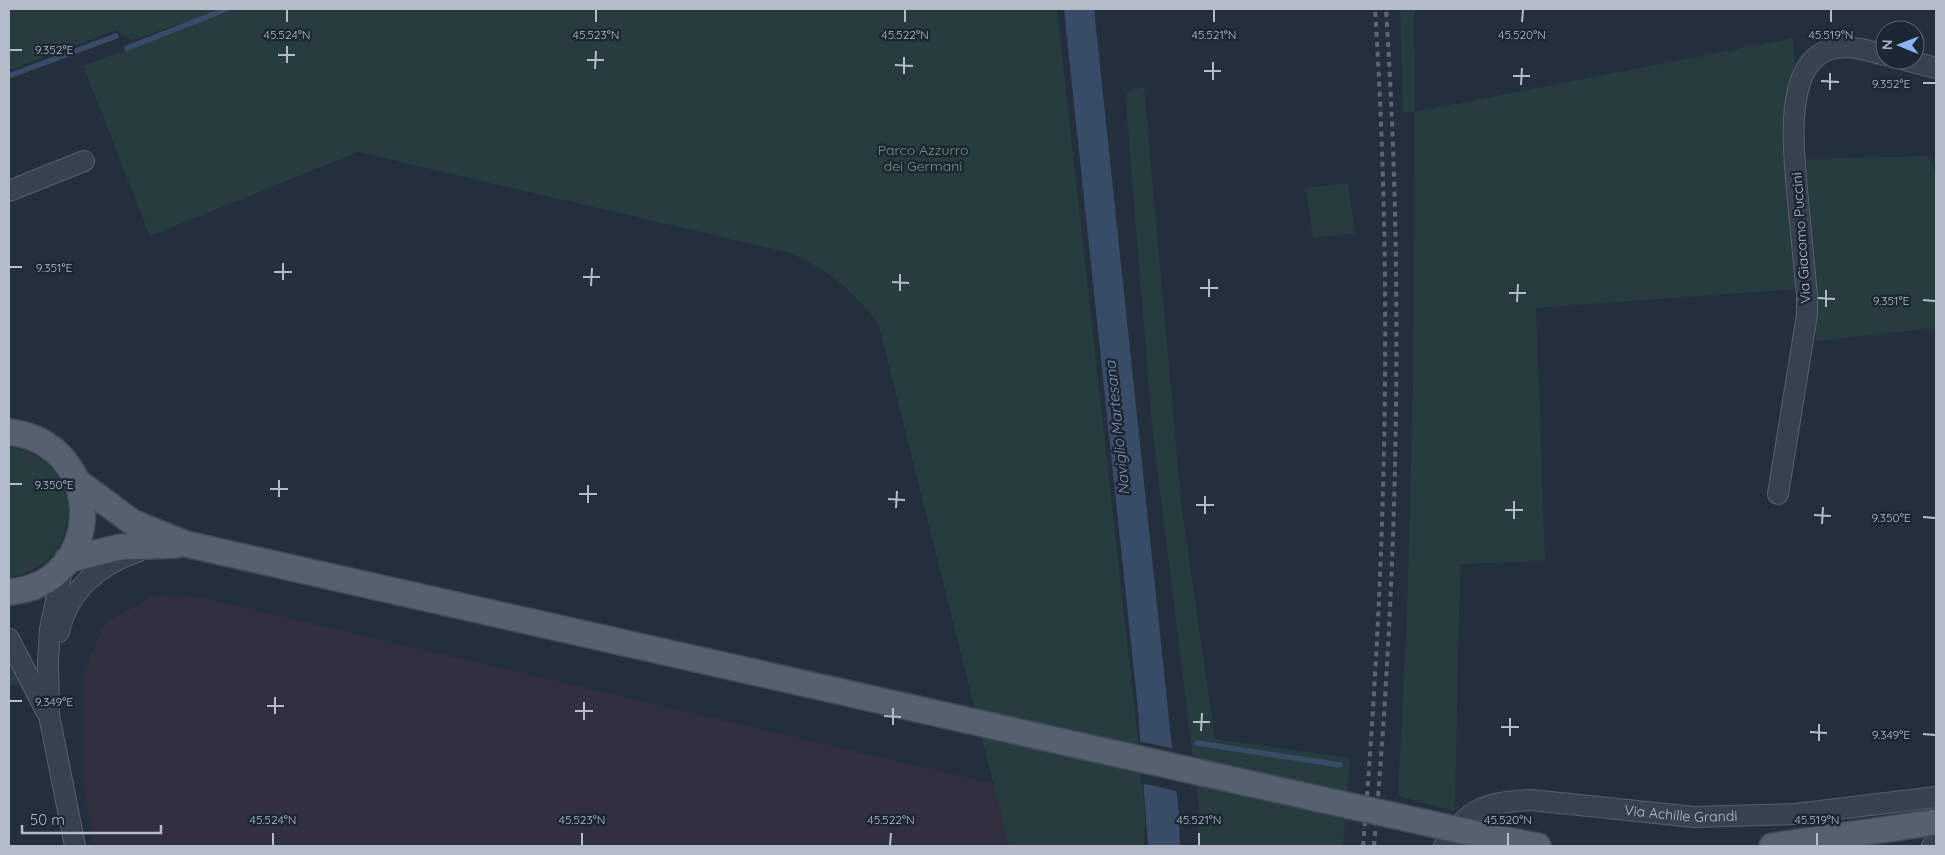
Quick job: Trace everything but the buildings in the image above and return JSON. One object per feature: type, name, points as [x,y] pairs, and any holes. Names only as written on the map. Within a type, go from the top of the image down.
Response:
[{"type":"main road","points":[[9,592],[22,590],[41,583],[65,563],[78,542],[83,523],[83,502],[78,482],[68,464],[54,449],[36,438],[11,431]]},
{"type":"main road","points":[[78,482],[132,522],[186,544],[1078,745],[1490,837],[1538,846]]},
{"type":"main road","points":[[65,563],[120,547],[186,544]]},
{"type":"main road","points":[[1772,846],[1936,822]]},
{"type":"street","name":"Via Giacomo Puccini","points":[[1778,494],[1807,315],[1794,142],[1795,113],[1800,86],[1804,74],[1812,61],[1826,51],[1849,47],[1875,53]]},
{"type":"street","points":[[9,191],[84,160]]},
{"type":"street","points":[[48,686],[60,627],[67,609],[80,588],[110,563],[155,546]]},
{"type":"street","points":[[65,563],[50,629],[48,715],[76,846]]},
{"type":"street","points":[[9,639],[48,715]]},
{"type":"street","name":"Via Achille Grandi","points":[[1444,846],[1459,824],[1470,814],[1490,805],[1508,801],[1531,800],[1694,817],[1796,814],[1936,798]]},
{"type":"shaded area","points":[[156,595],[198,597],[993,784],[1009,846],[95,846],[82,779],[83,673],[105,623]]},
{"type":"green space","points":[[9,9],[227,9],[131,40],[116,30],[9,70]]},
{"type":"green space","name":"Parco Azzurro dei Germani","points":[[237,9],[1057,9],[1137,731],[1145,813],[1144,846],[1009,846],[880,329],[872,316],[852,293],[814,265],[787,252],[358,152],[150,236],[83,66]]},
{"type":"green space","points":[[1400,9],[1414,9],[1415,112],[1793,38],[1801,159],[1929,156],[1936,175],[1936,328],[1816,341],[1811,288],[1536,308],[1545,561],[1460,564],[1455,811],[1398,796],[1407,616],[1413,389],[1414,112],[1403,112]]},
{"type":"green space","points":[[1144,87],[1181,502],[1215,739],[1350,758],[1343,846],[1198,846],[1199,808],[1152,426],[1125,92]]},
{"type":"green space","points":[[1348,183],[1355,233],[1313,238],[1306,188]]},
{"type":"green space","points":[[9,447],[35,455],[53,470],[64,490],[67,512],[64,534],[53,553],[35,569],[9,577]]},
{"type":"green space","points":[[9,663],[20,683],[9,686]]},
{"type":"water","name":"Naviglio Martesana","points":[[1064,9],[1094,9],[1179,814],[1180,846],[1148,846],[1138,709]]},
{"type":"pier","points":[[1138,741],[1175,749],[1180,792],[1141,783]]},
{"type":"waterway","points":[[127,48],[227,9]]},
{"type":"waterway","points":[[9,76],[116,36]]},
{"type":"waterway","points":[[1197,743],[1340,765]]},
{"type":"railway","points":[[1363,846],[1377,637],[1382,533],[1384,428],[1384,218],[1375,9]]},
{"type":"railway","points":[[1374,846],[1389,637],[1396,427],[1395,218],[1392,113],[1386,9]]}]
